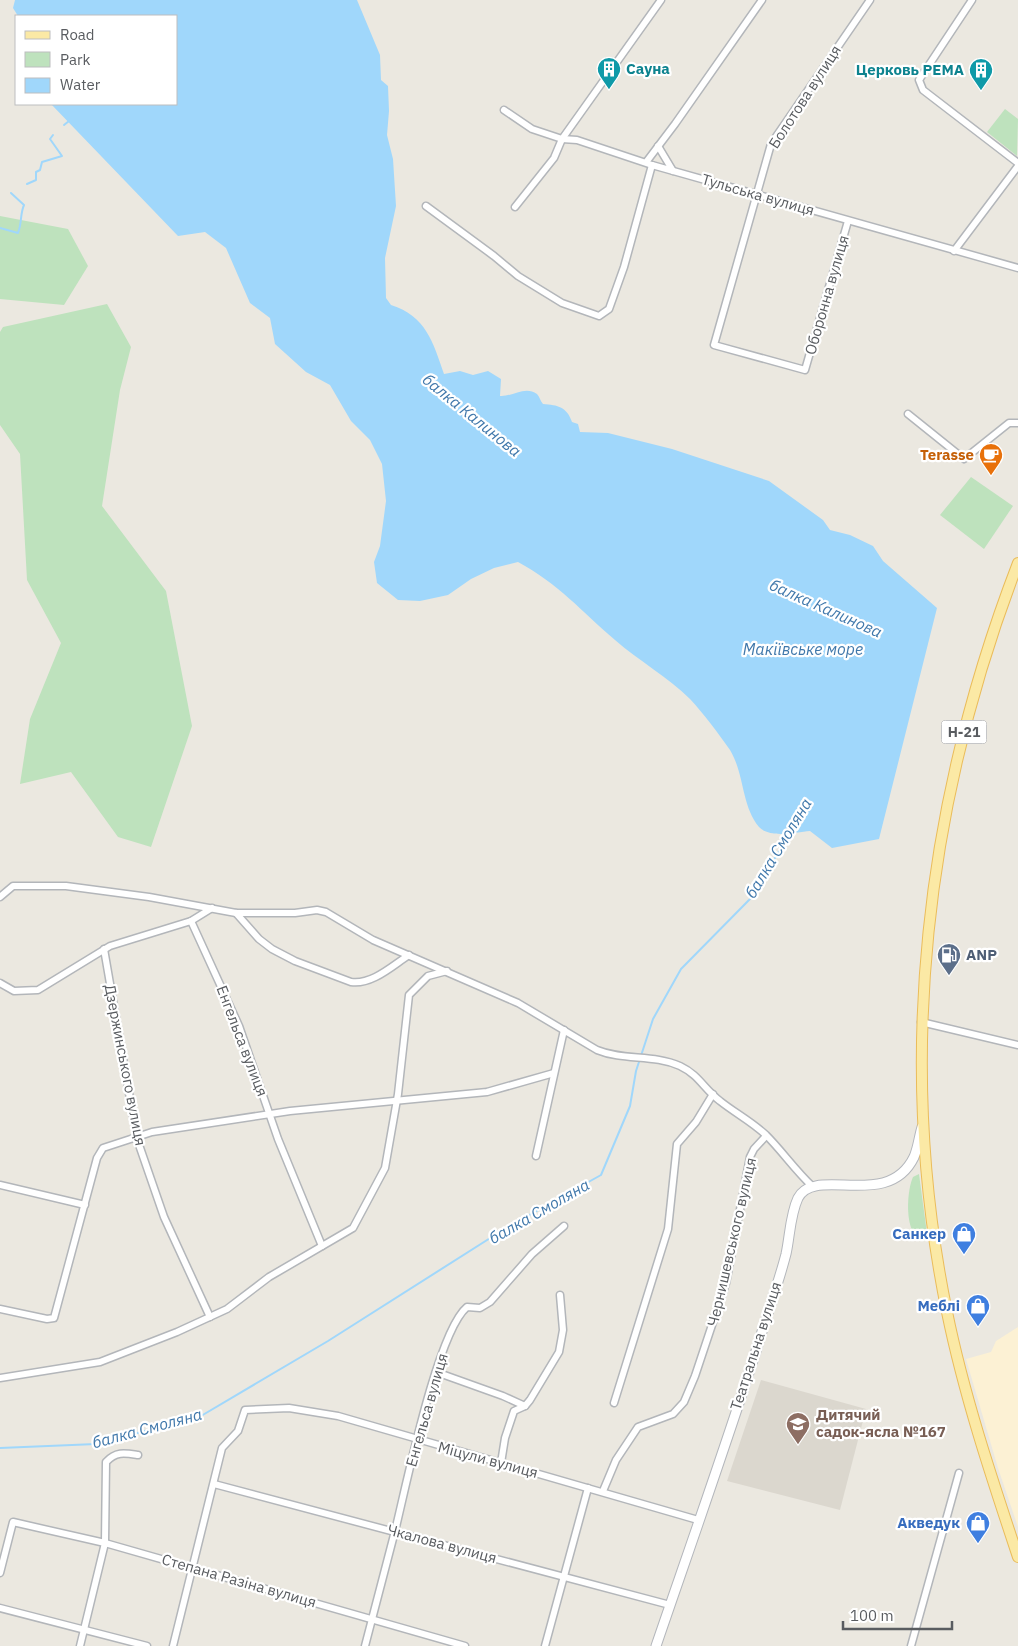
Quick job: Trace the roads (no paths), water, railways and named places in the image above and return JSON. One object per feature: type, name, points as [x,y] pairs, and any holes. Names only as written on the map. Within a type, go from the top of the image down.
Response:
[{"type":"main road","name":"Н-21","points":[[1018,563],[980,673],[951,783],[930,906],[921,1022],[922,1127],[938,1260],[959,1368],[988,1468],[1018,1557]]},
{"type":"street","points":[[515,207],[554,158],[562,139],[661,0]]},
{"type":"street","points":[[426,206],[518,276],[562,303],[599,316],[609,310],[624,267],[649,163],[658,146],[762,0]]},
{"type":"street","name":"Болотова вулиця","points":[[805,370],[714,345],[771,144],[870,0]]},
{"type":"street","points":[[954,251],[1018,164],[923,90],[919,80],[972,0]]},
{"type":"street","name":"Тульська вулиця","points":[[504,110],[532,129],[562,139],[577,140],[673,171],[1018,268]]},
{"type":"street","points":[[658,146],[673,171]]},
{"type":"street","name":"Оборонна вулиця","points":[[805,370],[848,221]]},
{"type":"street","points":[[908,414],[964,459],[1010,423],[1018,423]]},
{"type":"street","points":[[0,897],[13,886],[66,886],[236,913],[295,913],[317,910],[326,912],[373,940],[409,954],[518,1004],[608,1054],[649,1058],[680,1066],[699,1078],[713,1094],[746,1117],[812,1186],[874,1186],[886,1182],[902,1173],[914,1157],[922,1127]]},
{"type":"street","points":[[0,983],[14,991],[38,990],[104,950],[136,936],[149,935],[191,921],[212,908]]},
{"type":"street","points":[[236,913],[258,939],[272,949],[295,961],[351,982],[360,984],[369,981],[409,954]]},
{"type":"street","name":"Енгельса вулиця","points":[[191,921],[239,1026],[270,1114],[322,1246]]},
{"type":"street","name":"Дзержинського вулиця","points":[[104,950],[137,1137],[164,1217],[210,1317]]},
{"type":"street","points":[[0,1378],[100,1362],[177,1332],[227,1309],[269,1277],[353,1228],[385,1168],[397,1101],[409,995],[428,976],[447,971]]},
{"type":"street","points":[[921,1022],[1018,1045]]},
{"type":"street","points":[[536,1156],[564,1030]]},
{"type":"street","points":[[0,1308],[47,1320],[54,1318],[97,1158],[103,1148],[152,1132],[270,1114],[486,1092],[554,1072]]},
{"type":"street","points":[[614,1403],[668,1229],[677,1144],[696,1122],[713,1094]]},
{"type":"street","name":"Чернишевського вулиця","points":[[603,1491],[616,1460],[638,1427],[673,1414],[684,1402],[709,1338],[726,1283],[750,1157],[766,1136]]},
{"type":"street","points":[[0,1185],[85,1205]]},
{"type":"street","name":"Театральна вулиця","points":[[656,1646],[781,1272],[795,1205],[802,1192],[812,1186]]},
{"type":"street","name":"Енгельса вулиця","points":[[366,1646],[417,1440],[436,1372],[452,1328],[462,1311],[467,1307],[480,1308],[490,1302],[532,1254],[564,1226]]},
{"type":"street","points":[[501,1463],[505,1438],[514,1411],[525,1406],[550,1370],[559,1352],[563,1330],[560,1295]]},
{"type":"street","points":[[436,1372],[525,1406]]},
{"type":"street","name":"Міцули вулиця","points":[[214,1484],[222,1448],[238,1431],[245,1410],[289,1408],[338,1416],[698,1520]]},
{"type":"street","points":[[80,1646],[105,1543],[106,1462],[112,1455],[122,1452],[138,1455]]},
{"type":"street","points":[[911,1646],[959,1473]]},
{"type":"street","points":[[173,1646],[214,1484]]},
{"type":"street","name":"Чкалова вулиця","points":[[214,1484],[670,1605]]},
{"type":"street","points":[[545,1646],[588,1488]]},
{"type":"street","name":"Степана Разіна вулиця","points":[[0,1573],[13,1522],[105,1543],[465,1646]]},
{"type":"street","points":[[0,1608],[147,1646]]},
{"type":"water","name":"Макіївське море","points":[[15,0],[357,0],[380,55],[381,80],[388,86],[389,111],[387,135],[393,159],[396,206],[385,258],[386,298],[391,305],[403,310],[420,323],[432,341],[444,374],[460,371],[473,375],[488,371],[501,379],[500,396],[523,391],[537,394],[543,404],[557,406],[565,410],[572,422],[578,424],[580,432],[608,433],[672,449],[769,481],[823,520],[830,530],[850,535],[873,546],[883,561],[937,608],[879,839],[832,848],[810,831],[776,834],[764,831],[759,827],[749,809],[738,769],[730,750],[690,699],[615,640],[546,579],[518,562],[494,568],[471,579],[448,595],[420,601],[398,600],[377,583],[374,562],[380,546],[386,501],[382,464],[370,440],[351,421],[330,385],[306,372],[275,344],[270,318],[250,303],[226,248],[205,232],[178,236],[52,105],[178,105],[178,15],[17,15],[13,8]]},
{"type":"waterway","points":[[64,125],[69,121]]},
{"type":"waterway","points":[[27,184],[36,180],[36,172],[40,170],[42,162],[62,156],[50,139],[53,135]]},
{"type":"waterway","points":[[0,228],[18,233],[24,205],[11,193]]},
{"type":"waterway","name":"балка Смоляна","points":[[0,1448],[96,1444],[201,1416],[328,1341],[506,1228],[601,1175],[630,1106],[636,1071],[653,1019],[681,969],[750,899],[792,830]]},
{"type":"place","name":"Сауна","points":[[609,90]]},
{"type":"place","name":"Церковь РЕМА","points":[[981,91]]},
{"type":"place","name":"Terasse","points":[[991,476]]},
{"type":"place","name":"ANP","points":[[949,976]]},
{"type":"place","name":"Санкер","points":[[964,1255]]},
{"type":"place","name":"Меблі","points":[[978,1327]]},
{"type":"place","name":"Дитячий садок-ясла №167","points":[[798,1445]]},
{"type":"place","name":"Акведук","points":[[978,1544]]},
{"type":"water label","name":"балка Калинова","points":[[472,415]]},
{"type":"water label","name":"балка Калинова","points":[[826,608]]}]
